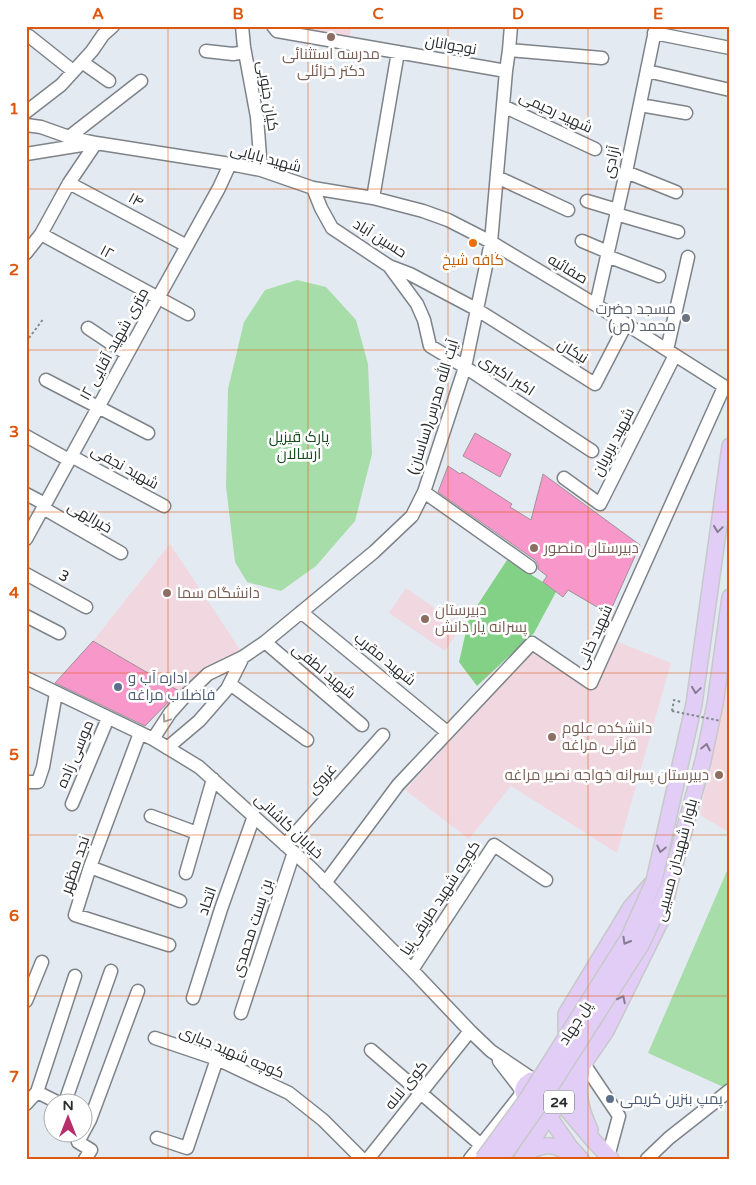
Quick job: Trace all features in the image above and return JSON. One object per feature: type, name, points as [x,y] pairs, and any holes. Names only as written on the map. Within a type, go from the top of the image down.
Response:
[{"type":"main road","name":"بلوار شهیدان مسیبی","points":[[559,1100],[606,1031],[662,918],[661,883],[694,704],[730,446]]},
{"type":"main road","name":"بلوار شهیدان مسیبی","points":[[661,883],[703,761],[713,713],[730,597]]},
{"type":"main road","points":[[606,1031],[594,1043],[577,1043],[566,1031],[566,1014],[631,907],[661,883]]},
{"type":"main road","name":"پل جهاد","points":[[482,1152],[527,1099],[661,883]]},
{"type":"main road","name":"پل جهاد","points":[[501,1159],[540,1105],[641,945],[661,883]]},
{"type":"main road","points":[[584,1064],[578,1091],[583,1113],[591,1132],[607,1155]]},
{"type":"main road","name":"24","points":[[576,1155],[548,1115],[544,1114],[526,1099],[523,1092],[527,1082],[534,1080],[554,1093],[607,1155]]},
{"type":"main road","name":"24","points":[[525,1156],[548,1115],[555,1110],[559,1100]]},
{"type":"main road","points":[[576,1155],[569,1139],[576,1132],[580,1131],[590,1136]]},
{"type":"main road","points":[[525,1156],[537,1147],[548,1145],[576,1155]]},
{"type":"street","points":[[26,112],[61,85],[92,51],[103,35],[113,26]]},
{"type":"street","name":"کیان جنوبی","points":[[242,26],[257,117],[261,170]]},
{"type":"street","name":"نوجوانان","points":[[273,26],[277,31],[506,71]]},
{"type":"street","name":"آیت الله مدرس(ساسان)","points":[[152,739],[170,713],[208,674],[244,657],[265,642],[374,552],[412,516],[424,492],[465,368],[491,242],[511,26]]},
{"type":"street","points":[[655,30],[730,48]]},
{"type":"street","name":"آزادی","points":[[596,305],[655,30]]},
{"type":"street","points":[[29,36],[78,67],[109,81]]},
{"type":"street","points":[[206,50],[233,54],[245,52]]},
{"type":"street","points":[[510,50],[602,58]]},
{"type":"street","points":[[374,198],[398,52]]},
{"type":"street","points":[[647,71],[730,90]]},
{"type":"street","points":[[69,137],[141,81]]},
{"type":"street","points":[[640,105],[686,113]]},
{"type":"street","name":"شهید رحیمی","points":[[503,106],[595,149]]},
{"type":"street","name":"شهید بابایی","points":[[26,125],[41,127],[69,137],[96,143],[261,170],[313,188],[374,198],[440,217],[491,242]]},
{"type":"street","points":[[26,154],[96,143]]},
{"type":"street","points":[[26,253],[41,234],[69,183],[96,143]]},
{"type":"street","name":"۱۲ متری شهید آقایی","points":[[26,539],[219,188],[230,164]]},
{"type":"street","points":[[626,172],[676,192]]},
{"type":"street","points":[[497,177],[568,210]]},
{"type":"street","name":"۱۴","points":[[69,183],[187,246]]},
{"type":"street","name":"حسین آباد","points":[[313,188],[332,228],[389,266],[410,274],[476,309]]},
{"type":"street","points":[[587,201],[678,232]]},
{"type":"street","name":"۱۲","points":[[41,234],[188,314]]},
{"type":"street","points":[[582,241],[659,276]]},
{"type":"street","name":"صفائیه","points":[[491,242],[596,305],[727,388]]},
{"type":"street","points":[[671,353],[688,256]]},
{"type":"street","name":"اکبر اکبری","points":[[389,266],[417,304],[424,320],[430,346],[592,451]]},
{"type":"street","name":"نیکان","points":[[476,309],[595,384],[626,324]]},
{"type":"street","points":[[88,328],[127,354]]},
{"type":"street","name":"شهید بربریان","points":[[564,478],[600,504],[671,353]]},
{"type":"street","points":[[46,380],[148,433]]},
{"type":"street","name":"شهید خانی","points":[[325,883],[398,785],[532,643],[591,683],[727,388]]},
{"type":"street","name":"شهید نجفی","points":[[26,436],[164,506]]},
{"type":"street","points":[[424,492],[530,567]]},
{"type":"street","name":"خیرالهی","points":[[26,494],[121,553]]},
{"type":"street","name":"3","points":[[26,574],[86,607]]},
{"type":"street","name":"شهید مقرب","points":[[301,612],[448,732]]},
{"type":"street","points":[[26,616],[59,633]]},
{"type":"street","name":"شهید لطفی","points":[[265,642],[362,725]]},
{"type":"street","name":"آیت الله مدرس(ساسان)","points":[[167,748],[199,721],[230,684],[244,657]]},
{"type":"street","name":"خیابان کاشانی","points":[[26,678],[152,739],[199,767],[325,883],[412,970],[470,1032],[491,1051],[534,1080]]},
{"type":"street","points":[[230,684],[307,740]]},
{"type":"street","points":[[32,782],[43,767],[56,693]]},
{"type":"street","name":"موسی زاده","points":[[72,804],[108,718]]},
{"type":"street","name":"نجد مظهر","points":[[140,733],[90,867],[75,915],[169,945]]},
{"type":"street","name":"غروی","points":[[289,849],[384,735]]},
{"type":"street","points":[[186,873],[213,779]]},
{"type":"street","points":[[151,816],[197,833]]},
{"type":"street","name":"اتحاد","points":[[193,998],[221,909],[254,816]]},
{"type":"street","name":"کوچه شهید طریقی‌نیا","points":[[412,970],[494,845],[546,880]]},
{"type":"street","name":"بن بست محمدی","points":[[241,1013],[289,849]]},
{"type":"street","points":[[90,867],[180,901]]},
{"type":"street","points":[[26,1002],[42,962]]},
{"type":"street","points":[[69,1092],[111,971]]},
{"type":"street","points":[[26,1104],[37,1092],[74,976]]},
{"type":"street","points":[[92,1103],[138,991]]},
{"type":"street","name":"کوی لاله","points":[[368,1159],[470,1032]]},
{"type":"street","name":"کوچه شهید جباری","points":[[155,1038],[217,1060],[289,1093],[323,1120],[362,1159]]},
{"type":"street","points":[[371,1050],[421,1093],[482,1152]]},
{"type":"street","name":"خیابان کاشانی","points":[[491,1051],[523,1092]]},
{"type":"street","points":[[158,1138],[187,1148],[217,1060]]},
{"type":"street","points":[[584,1064],[619,1116],[607,1155]]},
{"type":"street","points":[[647,1159],[669,1138],[730,1090]]},
{"type":"street","points":[[37,1092],[42,1094]]},
{"type":"street","name":"24","points":[[470,1159],[482,1152],[523,1092]]},
{"type":"street","points":[[78,1142],[91,1150],[85,1159]]},
{"type":"path","points":[[26,342],[44,318]]},
{"type":"path","points":[[674,700],[672,711],[721,721]]},
{"type":"shaded area","name":"مدرسه استثنائی دکتر خزائلی","points":[[273,26],[351,26],[349,44]]},
{"type":"shaded area","name":"دانشگاه سما","points":[[170,544],[241,651],[180,692],[93,641]]},
{"type":"shaded area","name":"دبیرستان پسرانه یار دانش","points":[[406,588],[461,626],[445,651],[389,613]]},
{"type":"shaded area","name":"دانشکده علوم قرآنی مراغه","points":[[618,642],[671,663],[617,853],[511,786],[469,839],[405,790],[533,651],[591,688]]},
{"type":"shaded area","name":"دبیرستان پسرانه خواجه نصیر مراغه","points":[[725,681],[730,684],[730,833],[700,815]]},
{"type":"green space","name":"پارک قیزیل ارسالان","points":[[297,280],[326,287],[356,320],[368,364],[372,454],[355,521],[316,566],[281,591],[247,582],[235,562],[226,486],[228,389],[244,322],[265,290]]},
{"type":"green space","points":[[507,560],[556,592],[534,633],[477,686],[459,662],[469,618]]},
{"type":"green space","points":[[730,864],[730,1090],[648,1053]]},
{"type":"building","points":[[475,433],[511,454],[500,477],[463,456]]},
{"type":"building","points":[[448,466],[460,474],[462,472],[512,504],[510,507],[531,520],[543,474],[640,545],[609,614],[568,590],[563,597],[543,582],[547,576],[538,569],[538,564],[535,560],[438,492]]},
{"type":"building","name":"اداره آب و فاضلاب مراغه","points":[[93,641],[179,691],[145,726],[55,683]]},
{"type":"place","name":"مدرسه استثنائی دکتر خزائلی","points":[[331,37]]},
{"type":"place","name":"کافه شیخ","points":[[473,243]]},
{"type":"place","name":"مسجد حضرت محمد (ص)","points":[[686,318]]},
{"type":"place","name":"دبیرستان منصور","points":[[534,548]]},
{"type":"place","name":"دانشگاه سما","points":[[167,593]]},
{"type":"place","name":"دبیرستان پسرانه یار دانش","points":[[425,619]]},
{"type":"place","name":"اداره آب و فاضلاب مراغه","points":[[118,687]]},
{"type":"place","name":"دانشکده علوم قرآنی مراغه","points":[[552,737]]},
{"type":"place","name":"دبیرستان پسرانه خواجه نصیر مراغه","points":[[719,775]]},
{"type":"place","name":"پمپ بنزین کریمی","points":[[610,1099]]}]
